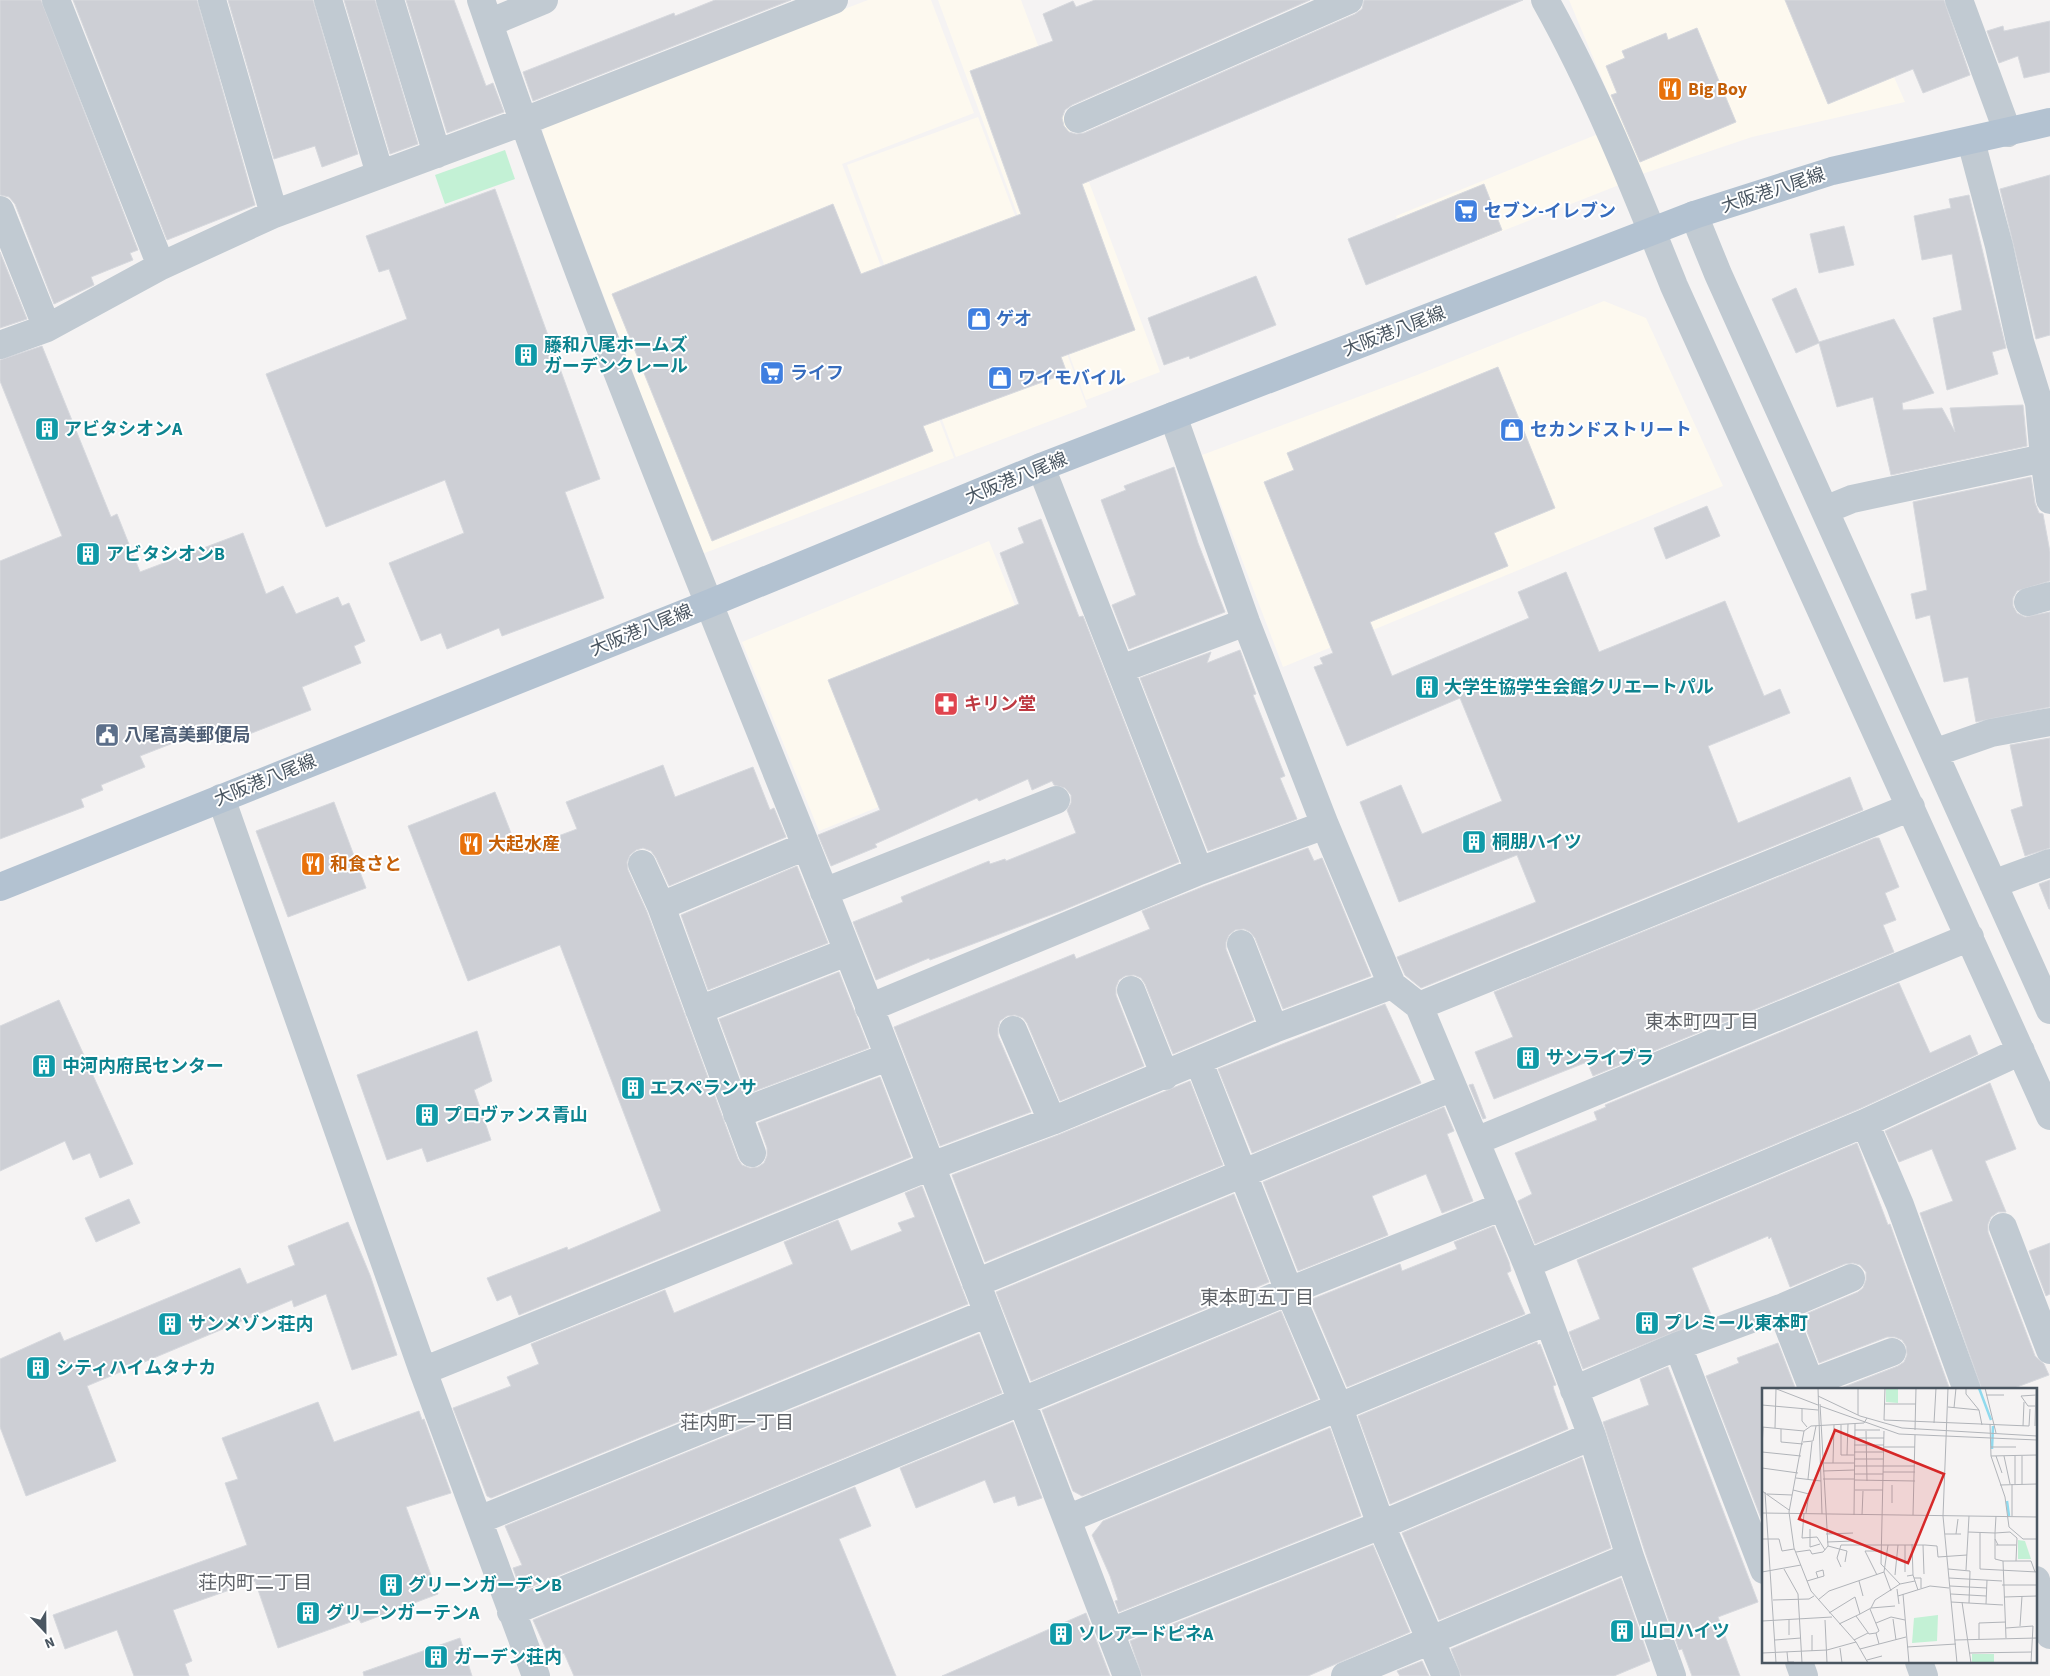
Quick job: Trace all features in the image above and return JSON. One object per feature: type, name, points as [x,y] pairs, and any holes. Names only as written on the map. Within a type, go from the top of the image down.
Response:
[{"type":"main road","name":"大阪港八尾線","points":[[0,887],[708,604],[1041,467],[1694,215],[1832,171],[2008,133],[2050,122]]},
{"type":"street","points":[[56,0],[161,266]]},
{"type":"street","points":[[212,0],[274,214]]},
{"type":"street","points":[[328,0],[380,174]]},
{"type":"street","points":[[390,0],[437,154]]},
{"type":"street","points":[[544,0],[485,12],[522,122],[708,604],[806,846],[931,1166],[1127,1676]]},
{"type":"street","points":[[0,345],[47,328],[161,266],[274,214],[522,122],[834,0]]},
{"type":"street","points":[[1078,118],[1349,0]]},
{"type":"street","points":[[1545,0],[1567,38],[1638,194],[1674,286],[2050,1116]]},
{"type":"street","points":[[1958,0],[2008,133]]},
{"type":"street","points":[[1971,141],[1999,246],[2020,342],[2039,403],[2047,458],[2050,500]]},
{"type":"street","points":[[0,210],[47,328]]},
{"type":"street","points":[[1694,215],[1718,274],[1993,884],[2044,981],[2050,1010]]},
{"type":"street","points":[[1173,416],[1246,622],[1325,825],[1392,985],[1419,1006],[1527,1264],[1592,1436],[1630,1557],[1672,1676]]},
{"type":"street","points":[[1825,510],[1852,499],[2047,458]]},
{"type":"street","points":[[1041,467],[1199,871]]},
{"type":"street","points":[[1120,670],[1246,622]]},
{"type":"street","points":[[1934,752],[1991,733],[2050,722]]},
{"type":"street","points":[[220,798],[423,1372],[536,1676]]},
{"type":"street","points":[[824,892],[1056,800]]},
{"type":"street","points":[[1419,1006],[1911,807]]},
{"type":"street","points":[[869,1008],[1199,871],[1325,825]]},
{"type":"street","points":[[661,906],[806,846]]},
{"type":"street","points":[[1993,884],[2050,863]]},
{"type":"street","points":[[642,864],[661,906],[752,1153]]},
{"type":"street","points":[[1476,1141],[1970,937]]},
{"type":"street","points":[[1241,944],[1274,1030]]},
{"type":"street","points":[[699,1010],[847,952]]},
{"type":"street","points":[[423,1372],[931,1166],[1052,1121],[1166,1076],[1274,1030],[1392,985]]},
{"type":"street","points":[[1131,990],[1166,1076]]},
{"type":"street","points":[[1013,1030],[1052,1121]]},
{"type":"street","points":[[1527,1264],[1865,1123],[2020,1051]]},
{"type":"street","points":[[738,1114],[888,1057]]},
{"type":"street","points":[[1199,1062],[1289,1290],[1339,1408],[1381,1525],[1446,1676]]},
{"type":"street","points":[[976,1283],[1453,1088]]},
{"type":"street","points":[[1865,1123],[1900,1205],[1966,1388]]},
{"type":"street","points":[[511,1612],[1289,1290],[1503,1206]]},
{"type":"street","points":[[2003,1227],[2050,1350]]},
{"type":"street","points":[[1574,1390],[1678,1346],[1780,1308],[1851,1278]]},
{"type":"street","points":[[1780,1308],[1811,1386],[1892,1352]]},
{"type":"street","points":[[479,1520],[988,1314]]},
{"type":"street","points":[[1067,1519],[1548,1322]]},
{"type":"street","points":[[1678,1346],[1762,1565]]},
{"type":"street","points":[[1110,1632],[1381,1525],[1592,1436]]},
{"type":"street","points":[[1345,1676],[1630,1557]]},
{"type":"street","points":[[2038,1588],[2050,1635]]},
{"type":"street","points":[[1800,1664],[1804,1676]]},
{"type":"street","points":[[1920,1664],[1924,1676]]},
{"type":"shaded area","points":[[868,0],[931,0],[974,113],[842,164],[954,458],[702,554],[542,134],[546,123]]},
{"type":"shaded area","points":[[938,0],[1021,0],[1160,372],[1086,400]]},
{"type":"shaded area","points":[[1569,0],[1860,0],[1905,102],[1752,137],[1642,174]]},
{"type":"shaded area","points":[[978,117],[1087,407],[956,457],[847,165]]},
{"type":"shaded area","points":[[1598,134],[1619,185],[1416,265],[1396,216]]},
{"type":"shaded area","points":[[1604,301],[1646,318],[1723,486],[1283,667],[1202,455],[1417,375]]},
{"type":"shaded area","points":[[989,541],[1066,731],[819,831],[742,642]]},
{"type":"green space","points":[[505,150],[515,179],[445,204],[435,175]]},
{"type":"building","points":[[0,0],[41,0],[138,250],[130,253],[133,260],[91,277],[94,285],[54,304],[15,204],[9,197],[0,195]]},
{"type":"building","points":[[73,0],[197,0],[255,205],[167,240]]},
{"type":"building","points":[[228,0],[313,0],[358,154],[322,167],[315,146],[274,159]]},
{"type":"building","points":[[344,0],[375,0],[418,144],[390,154]]},
{"type":"building","points":[[406,0],[454,0],[486,86],[493,83],[504,112],[447,133]]},
{"type":"building","points":[[715,0],[791,0],[533,101],[523,72],[674,13],[675,16]]},
{"type":"building","points":[[1095,0],[1310,0],[1072,105],[1065,110],[1062,118],[1064,126],[1069,132],[1076,134],[1084,133],[1355,14],[1362,9],[1364,0],[1523,0],[1082,184],[1135,330],[1061,357],[1067,373],[923,426],[933,451],[712,541],[612,294],[833,204],[861,274],[1021,214],[970,71],[1053,41],[1043,14],[1073,1],[1076,7]]},
{"type":"building","points":[[1785,0],[1944,0],[1970,75],[1923,93],[1913,69],[1828,104]]},
{"type":"building","points":[[2050,21],[2050,72],[2024,78],[2018,56],[1999,63],[1987,31],[2003,26],[2004,31]]},
{"type":"building","points":[[1697,28],[1736,122],[1640,162],[1611,95],[1617,93],[1606,66],[1625,58],[1622,51],[1666,33],[1668,40]]},
{"type":"building","points":[[2050,175],[2050,335],[2036,339],[2000,189]]},
{"type":"building","points":[[1484,184],[1502,230],[1366,285],[1348,239]]},
{"type":"building","points":[[495,189],[600,479],[565,492],[604,598],[502,636],[499,628],[447,649],[441,633],[421,641],[389,563],[464,533],[445,480],[326,527],[266,374],[407,319],[389,269],[379,272],[366,236]]},
{"type":"building","points":[[1969,195],[2006,348],[1992,352],[1998,374],[1947,390],[1933,318],[1962,310],[1952,254],[1922,260],[1914,216],[1951,208],[1949,199]]},
{"type":"building","points":[[1844,226],[1854,265],[1819,273],[1810,234]]},
{"type":"building","points":[[0,252],[27,319],[0,328]]},
{"type":"building","points":[[1256,276],[1276,325],[1190,359],[1189,356],[1164,365],[1148,318]]},
{"type":"building","points":[[1796,288],[1819,342],[1894,319],[1934,393],[1902,403],[1903,410],[1942,408],[1955,432],[1950,408],[2023,405],[2027,446],[1891,475],[1873,397],[1837,407],[1819,343],[1796,353],[1772,299]]},
{"type":"building","points":[[42,346],[111,517],[117,514],[140,572],[243,533],[266,594],[283,586],[296,614],[338,597],[342,606],[349,603],[365,641],[354,646],[361,663],[302,687],[311,710],[221,745],[214,727],[140,756],[145,767],[101,785],[103,790],[81,799],[84,807],[0,839],[0,561],[62,536],[0,381],[0,360]]},
{"type":"building","points":[[1498,367],[1555,508],[1494,533],[1508,566],[1370,622],[1392,676],[1529,618],[1518,592],[1566,572],[1599,652],[1725,601],[1764,696],[1780,689],[1790,713],[1708,746],[1738,823],[1850,777],[1863,810],[1421,988],[1405,975],[1397,957],[1536,902],[1517,855],[1399,902],[1360,802],[1401,785],[1422,834],[1502,801],[1460,698],[1347,746],[1314,667],[1323,664],[1320,658],[1333,653],[1264,482],[1294,470],[1287,453]]},
{"type":"building","points":[[1174,467],[1198,543],[1225,612],[1129,649],[1112,605],[1136,595],[1101,500],[1126,490],[1124,486]]},
{"type":"building","points":[[2031,477],[2035,503],[2039,513],[2043,514],[2050,552],[2050,581],[2017,591],[2013,598],[2013,606],[2017,613],[2025,617],[2050,612],[2050,707],[1976,722],[1968,677],[1944,682],[1930,615],[1916,619],[1911,594],[1927,590],[1913,502]]},
{"type":"building","points":[[1707,506],[1720,536],[1666,559],[1654,528]]},
{"type":"building","points":[[1041,519],[1079,617],[1083,616],[1179,862],[1061,911],[930,960],[929,958],[876,980],[853,922],[903,902],[901,897],[989,861],[990,864],[1005,859],[1006,861],[1076,833],[1067,810],[1071,803],[1071,795],[1065,788],[1054,785],[1052,781],[1032,790],[1028,779],[979,801],[977,798],[875,844],[877,847],[831,866],[818,835],[880,810],[828,680],[1019,604],[1000,553],[1024,543],[1018,528]]},
{"type":"building","points":[[1240,650],[1256,694],[1253,695],[1285,776],[1280,778],[1297,819],[1208,851],[1140,678],[1211,652],[1207,663]]},
{"type":"building","points":[[2050,738],[2050,848],[2025,856],[2011,810],[2023,806],[2010,745]]},
{"type":"building","points":[[663,765],[675,797],[753,767],[770,810],[774,808],[786,837],[669,886],[651,851],[643,848],[636,850],[630,855],[627,862],[628,870],[647,912],[738,1159],[742,1165],[750,1168],[758,1167],[764,1163],[767,1156],[767,1148],[758,1123],[880,1077],[911,1157],[519,1315],[511,1295],[497,1301],[487,1278],[567,1247],[568,1250],[661,1211],[560,945],[468,981],[408,826],[495,792],[518,851],[577,829],[566,802]]},
{"type":"building","points":[[334,802],[366,888],[288,917],[256,831]]},
{"type":"building","points":[[1879,838],[1899,887],[1885,893],[1896,920],[1883,925],[1894,952],[1593,1076],[1587,1062],[1494,1099],[1475,1052],[1513,1037],[1494,992]]},
{"type":"building","points":[[1308,848],[1314,861],[1322,858],[1371,976],[1283,1009],[1255,938],[1244,929],[1235,930],[1229,935],[1226,949],[1254,1020],[1173,1054],[1145,984],[1141,978],[1134,975],[1125,976],[1119,980],[1116,987],[1116,995],[1144,1066],[1060,1101],[1027,1023],[1023,1018],[1015,1015],[1007,1016],[1000,1021],[998,1036],[1031,1112],[940,1146],[894,1027],[1074,954],[1076,959],[1150,929],[1142,911]]},
{"type":"building","points":[[797,866],[828,943],[708,990],[681,915]]},
{"type":"building","points":[[2050,880],[2050,909],[2049,909],[2039,884]]},
{"type":"building","points":[[839,972],[869,1048],[747,1094],[719,1019]]},
{"type":"building","points":[[1899,983],[1930,1053],[1970,1035],[1978,1054],[1859,1109],[1535,1244],[1518,1201],[1532,1194],[1515,1153],[1597,1120],[1594,1112],[1606,1107],[1605,1105]]},
{"type":"building","name":"中河内府民センター","points":[[59,1000],[133,1164],[100,1178],[90,1153],[73,1160],[65,1141],[0,1171],[0,1026]]},
{"type":"building","points":[[1385,1004],[1421,1083],[1252,1153],[1218,1069]]},
{"type":"building","name":"プロヴァンス青山","points":[[477,1031],[492,1081],[474,1090],[491,1140],[427,1162],[422,1148],[387,1160],[357,1075]]},
{"type":"building","points":[[1190,1081],[1223,1165],[985,1262],[952,1175],[1058,1135]]},
{"type":"building","points":[[1990,1083],[2016,1149],[1985,1161],[2006,1212],[1998,1212],[1991,1217],[1988,1224],[1988,1232],[2035,1356],[2044,1364],[2049,1375],[2014,1388],[1981,1388],[1920,1213],[1953,1201],[1932,1149],[1899,1162],[1885,1131]]},
{"type":"building","points":[[1473,1084],[1486,1118],[1483,1119],[1469,1085]]},
{"type":"building","points":[[1444,1107],[1454,1131],[1447,1134],[1473,1201],[1442,1213],[1426,1174],[1372,1196],[1388,1235],[1298,1271],[1263,1182]]},
{"type":"building","points":[[1857,1143],[1888,1225],[1890,1224],[1949,1388],[1841,1388],[1898,1366],[1904,1362],[1907,1355],[1906,1346],[1902,1340],[1895,1337],[1887,1337],[1819,1363],[1801,1316],[1858,1292],[1863,1288],[1866,1272],[1860,1265],[1853,1263],[1845,1264],[1790,1287],[1771,1237],[1769,1239],[1768,1236],[1692,1268],[1712,1317],[1583,1369],[1569,1332],[1600,1319],[1577,1260]]},
{"type":"building","points":[[922,1186],[968,1304],[491,1498],[487,1496],[453,1408],[511,1386],[507,1377],[539,1364],[531,1344],[665,1290],[674,1313],[793,1264],[784,1242],[838,1220],[851,1251],[902,1231],[898,1223],[915,1217],[905,1193]]},
{"type":"building","points":[[1234,1194],[1269,1282],[1031,1381],[996,1292]]},
{"type":"building","points":[[129,1199],[140,1223],[96,1242],[85,1218]]},
{"type":"building","points":[[348,1222],[370,1275],[397,1355],[352,1370],[326,1294],[294,1307],[292,1300],[87,1386],[116,1461],[26,1496],[0,1427],[0,1359],[60,1332],[64,1341],[240,1268],[247,1284],[295,1265],[288,1246]]},
{"type":"building","points":[[1494,1226],[1509,1262],[1511,1271],[1507,1273],[1525,1314],[1347,1387],[1310,1300],[1400,1264],[1402,1271],[1457,1249],[1454,1242]]},
{"type":"building","points":[[2050,1243],[2050,1294],[2046,1296],[2029,1251]]},
{"type":"building","points":[[1281,1311],[1318,1399],[1082,1496],[1073,1491],[1042,1410]]},
{"type":"building","points":[[979,1334],[1002,1393],[521,1591],[513,1568],[522,1565],[505,1526]]},
{"type":"building","points":[[1537,1342],[1538,1345],[1540,1344],[1556,1385],[1553,1386],[1554,1390],[1568,1429],[1390,1504],[1358,1416]]},
{"type":"building","points":[[1778,1343],[1795,1388],[1762,1388],[1762,1521],[1706,1376],[1739,1363],[1737,1358]]},
{"type":"building","points":[[1668,1367],[1758,1602],[1718,1617],[1740,1676],[1692,1676],[1682,1649],[1679,1650],[1603,1422],[1649,1405],[1640,1379]]},
{"type":"building","points":[[318,1402],[334,1442],[419,1411],[422,1420],[424,1419],[451,1493],[406,1507],[438,1594],[361,1623],[359,1619],[278,1648],[255,1581],[173,1610],[192,1661],[185,1664],[189,1676],[134,1676],[117,1630],[65,1649],[53,1615],[247,1545],[225,1483],[238,1479],[222,1438]]},
{"type":"building","points":[[1013,1422],[1042,1498],[1018,1506],[1015,1496],[994,1503],[985,1480],[916,1508],[900,1468]]},
{"type":"building","points":[[1330,1428],[1361,1516],[1119,1612],[1115,1601],[1118,1600],[1110,1576],[1092,1535],[1103,1521]]},
{"type":"building","points":[[1582,1457],[1611,1548],[1439,1620],[1402,1533]]},
{"type":"building","points":[[855,1487],[871,1526],[839,1539],[896,1676],[574,1676],[564,1653],[559,1655],[555,1644],[546,1649],[533,1620]]},
{"type":"building","points":[[1373,1545],[1410,1632],[1308,1676],[1142,1676],[1130,1641]]},
{"type":"building","points":[[1621,1578],[1650,1661],[1614,1676],[1461,1676],[1451,1649]]},
{"type":"building","points":[[1086,1613],[1110,1676],[942,1676]]},
{"type":"building","name":"ガーデン荘内","points":[[460,1638],[472,1676],[364,1676],[363,1672]]},
{"type":"building","points":[[1422,1661],[1429,1676],[1400,1676],[1397,1671]]},
{"type":"place","name":"Big Boy","points":[[1670,89]]},
{"type":"place","name":"セブン-イレブン","points":[[1466,211]]},
{"type":"place","name":"ゲオ","points":[[979,319]]},
{"type":"place","name":"藤和八尾ホームズ ガーデンクレール","points":[[526,355]]},
{"type":"place","name":"ライフ","points":[[772,373]]},
{"type":"place","name":"ワイモバイル","points":[[1000,378]]},
{"type":"place","name":"アビタシオンA","points":[[47,429]]},
{"type":"place","name":"セカンドストリート","points":[[1512,430]]},
{"type":"place","name":"アビタシオンB","points":[[88,554]]},
{"type":"place","name":"大学生協学生会館クリエートパル","points":[[1427,687]]},
{"type":"place","name":"キリン堂","points":[[946,704]]},
{"type":"place","name":"八尾高美郵便局","points":[[107,735]]},
{"type":"place","name":"桐朋ハイツ","points":[[1474,842]]},
{"type":"place","name":"大起水産","points":[[471,844]]},
{"type":"place","name":"和食さと","points":[[313,864]]},
{"type":"place","name":"サンライブラ","points":[[1528,1058]]},
{"type":"place","name":"中河内府民センター","points":[[44,1066]]},
{"type":"place","name":"エスペランサ","points":[[633,1088]]},
{"type":"place","name":"プロヴァンス青山","points":[[427,1115]]},
{"type":"place","name":"プレミール東本町","points":[[1647,1323]]},
{"type":"place","name":"サンメゾン荘内","points":[[170,1324]]},
{"type":"place","name":"シティハイムタナカ","points":[[38,1368]]},
{"type":"place","name":"グリーンガーデンB","points":[[391,1585]]},
{"type":"place","name":"グリーンガーテンA","points":[[308,1613]]},
{"type":"place","name":"山口ハイツ","points":[[1622,1631]]},
{"type":"place","name":"ソレアードピネA","points":[[1061,1634]]},
{"type":"place","name":"ガーデン荘内","points":[[436,1657]]},
{"type":"district","name":"東本町四丁目","points":[[1702,1021]]},
{"type":"district","name":"東本町五丁目","points":[[1257,1297]]},
{"type":"district","name":"荘内町一丁目","points":[[737,1422]]},
{"type":"district","name":"荘内町二丁目","points":[[255,1582]]}]
